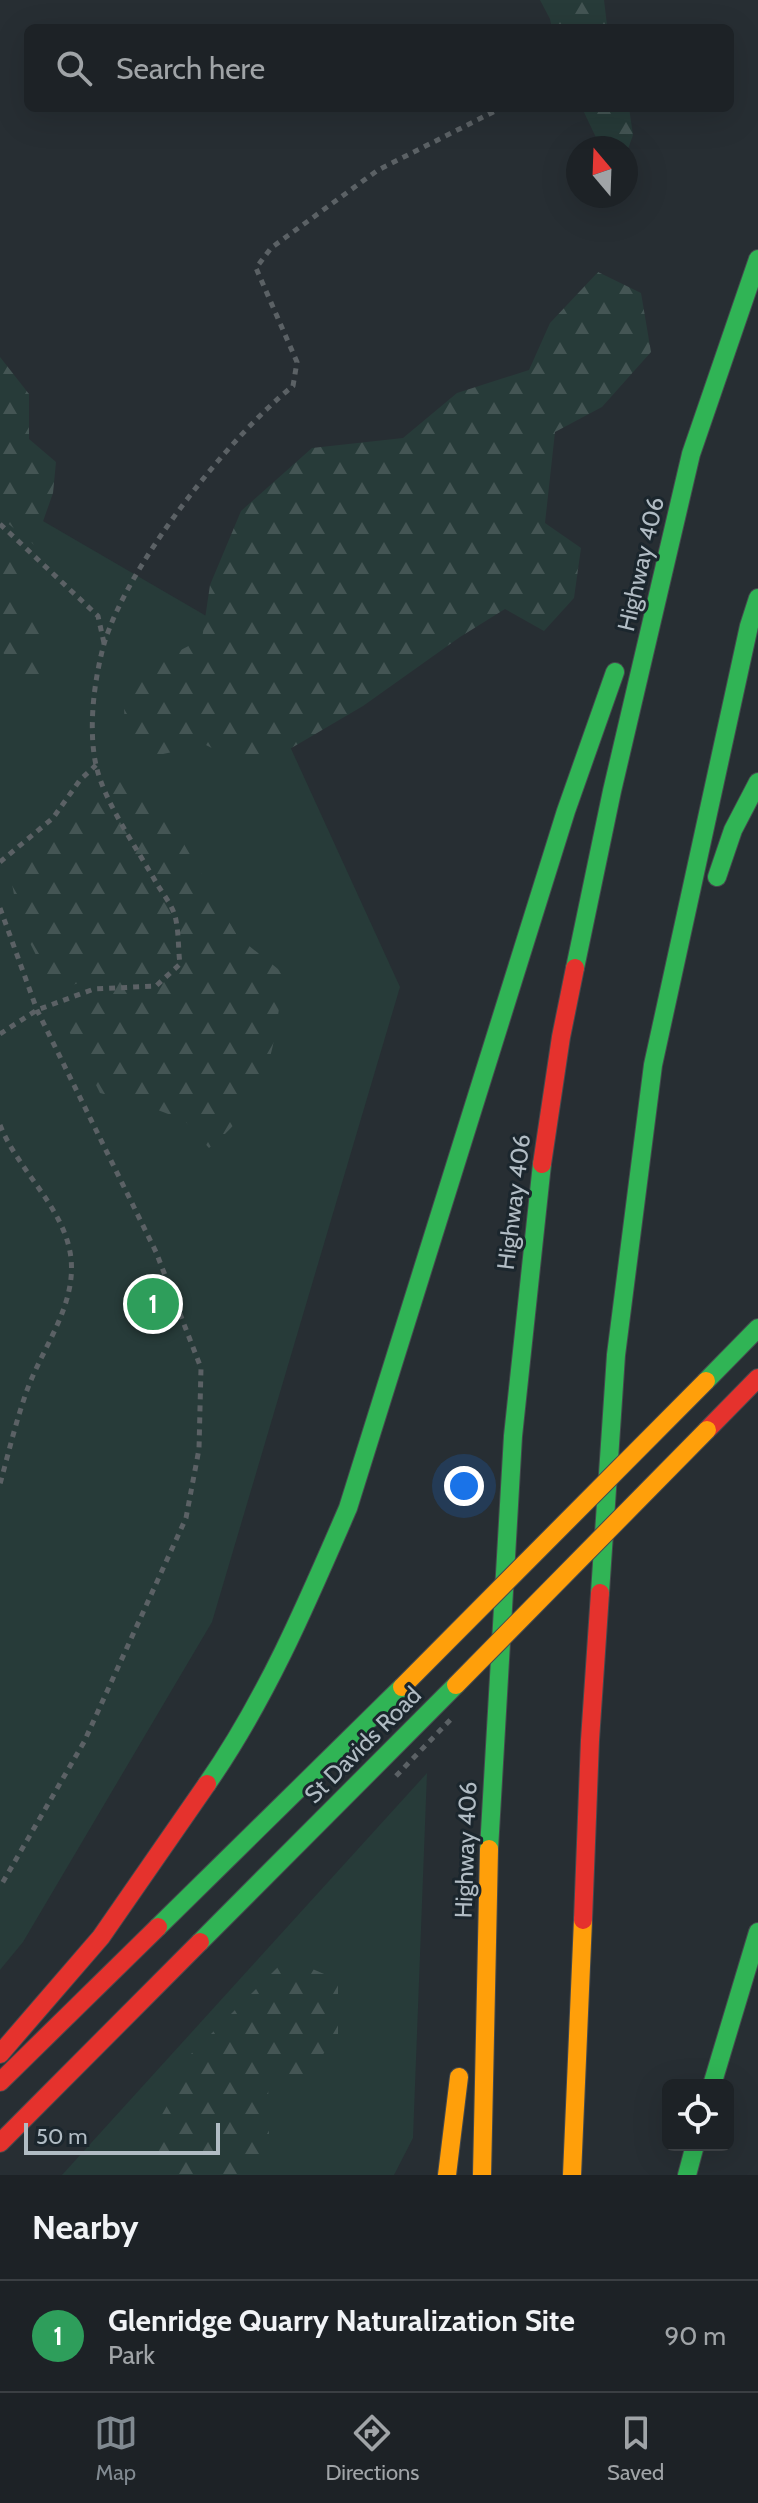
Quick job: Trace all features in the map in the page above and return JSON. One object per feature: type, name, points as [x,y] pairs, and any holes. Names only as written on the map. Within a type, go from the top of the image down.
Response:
[{"type":"main road","name":"Highway 406","points":[[482,2175],[490,1816],[513,1436],[535,1216],[559,1051],[612,791],[691,454],[758,259]]},
{"type":"main road","points":[[634,618],[691,454]]},
{"type":"main road","points":[[572,2175],[590,1740],[616,1355],[653,1065],[749,626],[758,598]]},
{"type":"main road","points":[[0,2054],[101,1937],[231,1749],[302,1615],[348,1508],[566,811],[623,648]]},
{"type":"main road","points":[[713,889],[733,830],[758,782]]},
{"type":"main road","points":[[653,1065],[703,918]]},
{"type":"main road","name":"St Davids Road","points":[[0,2082],[402,1687],[758,1328]]},
{"type":"main road","name":"St Davids Road","points":[[0,2143],[758,1378]]},
{"type":"main road","points":[[468,2002],[490,1816]]},
{"type":"main road","points":[[714,2079],[758,1932]]},
{"type":"main road","points":[[447,2175],[460,2065]]},
{"type":"main road","points":[[687,2175],[693,2151]]},
{"type":"path","points":[[0,1034],[37,1010],[94,989],[156,986],[180,964],[174,914],[104,790],[96,765],[91,717],[104,644],[126,593],[163,534],[213,466],[264,409],[293,386],[297,362],[256,268],[271,248],[378,170],[493,112]]},
{"type":"path","points":[[0,524],[98,616],[104,644]]},
{"type":"path","points":[[0,862],[53,818],[80,780],[96,765]]},
{"type":"path","points":[[0,908],[37,1010],[156,1252],[201,1368],[199,1449],[186,1518],[91,1728],[0,1887]]},
{"type":"path","points":[[0,1125],[3,1141],[59,1223],[69,1246],[73,1274],[68,1300],[25,1395],[0,1484]]},
{"type":"green space","points":[[540,0],[604,0],[607,24],[551,24]]},
{"type":"green space","points":[[584,112],[630,112],[633,135],[595,136]]},
{"type":"green space","points":[[598,272],[641,293],[651,352],[602,407],[555,432],[545,523],[581,548],[574,598],[544,631],[505,609],[363,706],[254,770],[206,745],[144,758],[125,733],[123,680],[202,639],[210,585],[241,511],[312,448],[403,438],[457,393],[529,370],[550,323]]},
{"type":"green space","points":[[0,357],[29,394],[29,439],[56,462],[53,493],[41,527],[49,557],[0,517]]},
{"type":"green space","points":[[0,496],[239,635],[400,987],[212,1622],[23,1942],[0,1970]]},
{"type":"green space","points":[[0,545],[26,569],[2,590],[42,628],[45,682],[22,681],[0,648]]},
{"type":"green space","points":[[113,771],[153,791],[238,937],[283,973],[277,1025],[258,1090],[230,1129],[209,1148],[184,1120],[100,1093],[64,1021],[92,997],[94,978],[54,991],[19,921],[9,868]]},
{"type":"green space","points":[[427,1773],[413,2138],[394,2175],[62,2175]]},
{"type":"green space","points":[[287,1958],[338,1980],[338,2036],[306,2075],[268,2079],[269,2138],[262,2175],[151,2175],[160,2118],[180,2083],[190,2055]]},
{"type":"traffic: fast","points":[[575,968],[612,791],[691,454],[758,259]]},
{"type":"traffic: fast","points":[[600,1593],[616,1355],[653,1065],[749,626],[758,598]]},
{"type":"traffic: fast","points":[[207,1784],[267,1684],[348,1508],[566,811],[615,672]]},
{"type":"traffic: fast","points":[[717,877],[733,830],[758,782]]},
{"type":"traffic: fast","points":[[489,1849],[513,1436],[542,1164]]},
{"type":"traffic: fast","points":[[706,1381],[758,1328]]},
{"type":"traffic: fast","points":[[200,1942],[456,1685]]},
{"type":"traffic: fast","points":[[158,1927],[402,1687]]},
{"type":"traffic: fast","points":[[714,2079],[758,1932]]},
{"type":"traffic: fast","points":[[687,2175],[693,2151]]},
{"type":"traffic: slow","points":[[402,1687],[706,1381]]},
{"type":"traffic: slow","points":[[456,1685],[707,1430]]},
{"type":"traffic: slow","points":[[482,2175],[489,1849]]},
{"type":"traffic: slow","points":[[572,2175],[583,1920]]},
{"type":"traffic: slow","points":[[447,2175],[459,2077]]},
{"type":"traffic: jam","points":[[542,1164],[575,968]]},
{"type":"traffic: jam","points":[[707,1430],[758,1378]]},
{"type":"traffic: jam","points":[[583,1920],[600,1593]]},
{"type":"traffic: jam","points":[[0,2054],[101,1937],[207,1784]]},
{"type":"traffic: jam","points":[[0,2082],[158,1927]]},
{"type":"traffic: jam","points":[[0,2143],[200,1942]]},
{"type":"place","name":"Glenridge Quarry Naturalization Site","points":[[153,1304]]}]
